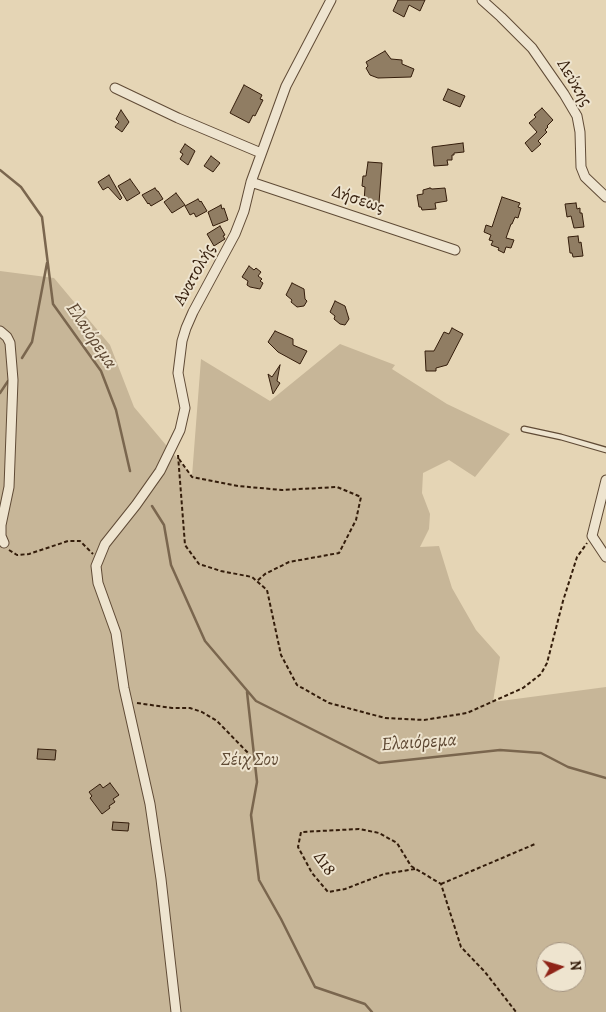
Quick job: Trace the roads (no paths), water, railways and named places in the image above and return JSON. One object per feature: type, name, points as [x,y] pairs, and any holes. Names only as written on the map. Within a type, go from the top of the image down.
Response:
[{"type":"street","name":"Ανατολής","points":[[176,1012],[155,838],[147,789],[127,701],[116,633],[97,580],[96,569],[98,559],[106,544],[153,481],[177,438],[184,419],[185,408],[178,373],[182,342],[193,312],[236,234],[251,182],[286,86],[331,0]]},
{"type":"street","name":"Λεύκης","points":[[482,0],[532,48],[564,94],[577,116],[580,132],[580,158],[585,177],[606,197]]},
{"type":"street","points":[[115,88],[178,118],[261,153]]},
{"type":"street","name":"Δήσεως","points":[[251,182],[454,250]]},
{"type":"street","points":[[0,331],[7,337],[10,343],[13,380],[9,486],[1,528],[4,543]]},
{"type":"street","points":[[606,480],[592,536],[606,557]]},
{"type":"lane","points":[[524,429],[606,450]]},
{"type":"waterway","name":"Ελαιόρεμα","points":[[0,170],[21,187],[42,217],[53,304],[101,371],[116,410],[130,471]]},
{"type":"waterway","points":[[22,358],[32,342],[47,263]]},
{"type":"waterway","points":[[0,393],[8,381]]},
{"type":"waterway","name":"Ελαιόρεμα","points":[[152,506],[164,525],[171,565],[205,641],[256,701],[379,763],[500,750],[541,753],[568,767],[606,778]]},
{"type":"waterway","points":[[247,692],[257,782],[251,815],[259,880],[315,987],[365,1004],[372,1012]]},
{"type":"park label","name":"Σέιχ Σου","points":[[250,761]]}]
